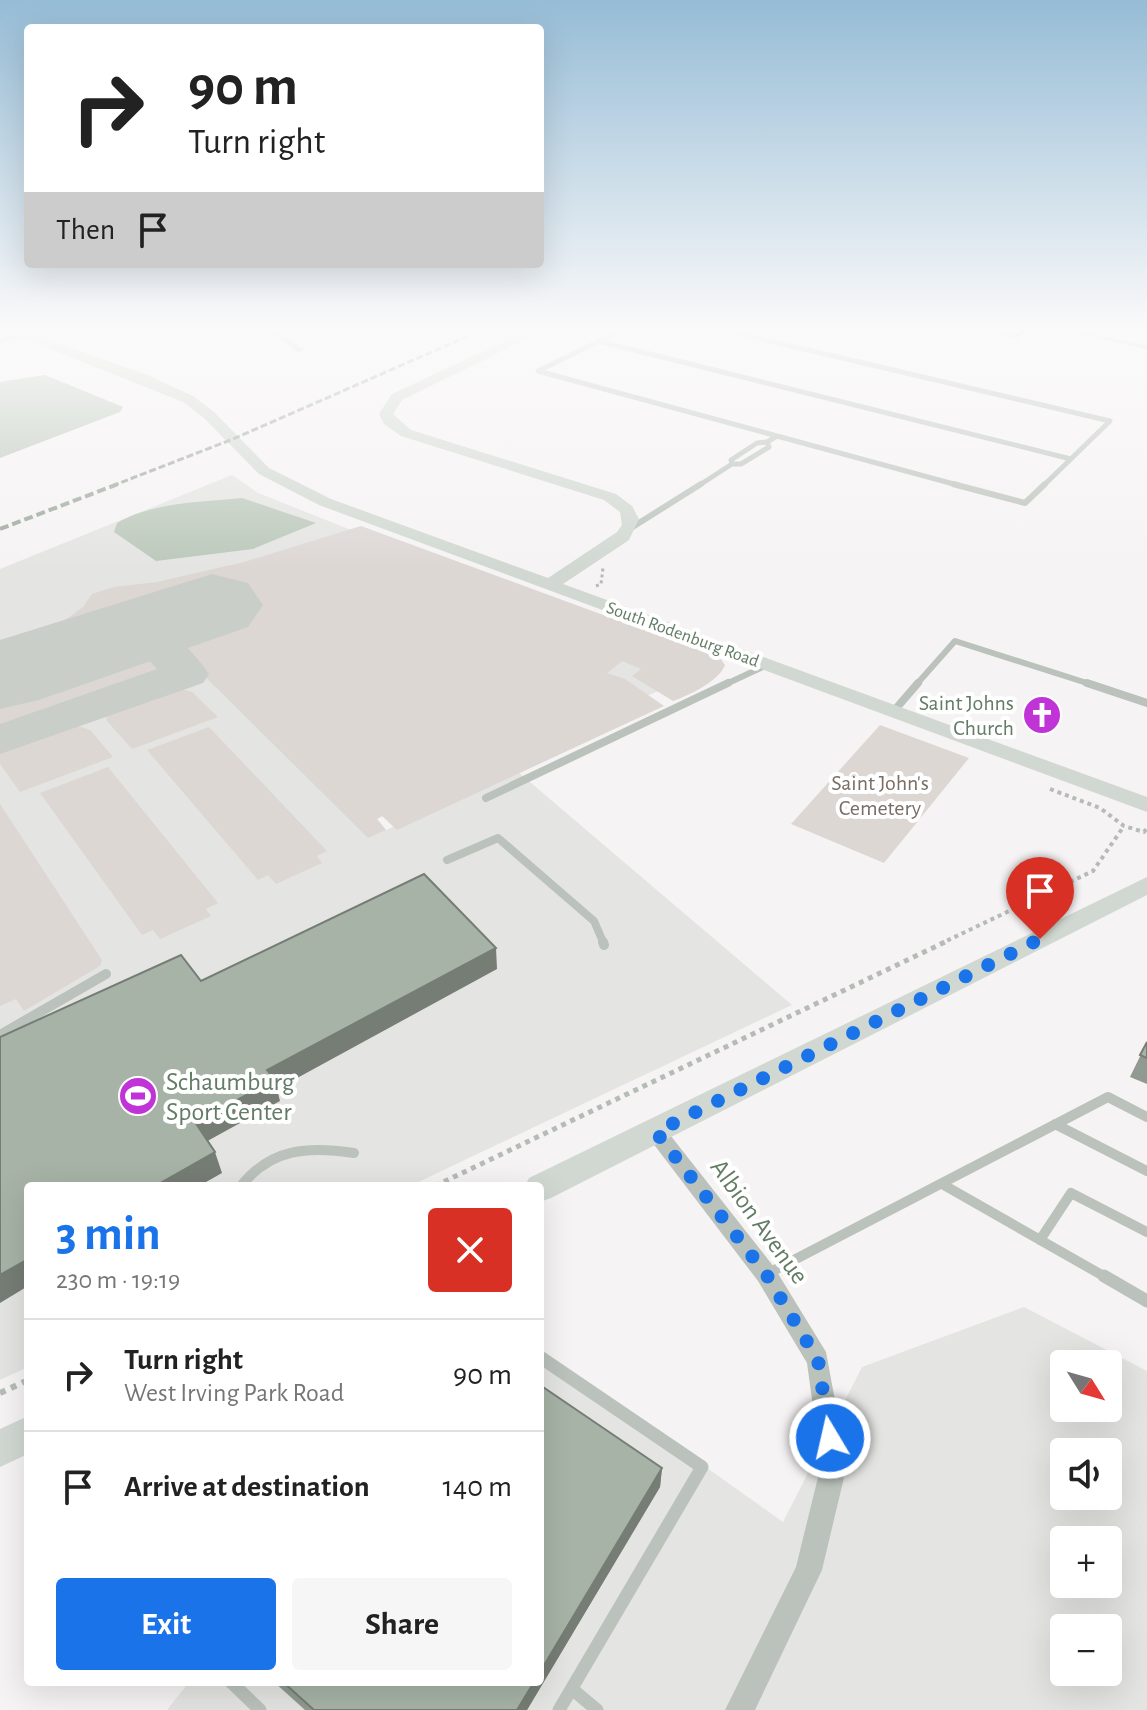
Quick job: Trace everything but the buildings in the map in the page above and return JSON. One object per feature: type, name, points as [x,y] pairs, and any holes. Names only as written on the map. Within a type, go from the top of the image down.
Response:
[{"type":"street","name":"South Rodenburg Road","points":[[200,410],[264,471],[325,502],[1147,805]]},
{"type":"street","points":[[388,410],[389,421],[406,433],[610,497],[628,510],[633,519],[631,528],[549,585]]},
{"type":"street","points":[[544,1186],[1147,885]]},
{"type":"street","name":"Albion Avenue","points":[[656,1132],[766,1274],[818,1360],[834,1465],[809,1570],[740,1710]]},
{"type":"street","points":[[0,1448],[24,1437]]},
{"type":"lane","points":[[681,410],[1025,503],[1110,421],[1062,410]]},
{"type":"lane","points":[[874,410],[1071,459]]},
{"type":"lane","points":[[631,528],[732,464],[741,464],[769,447],[767,442],[777,436]]},
{"type":"lane","points":[[893,712],[955,641],[1147,703]]},
{"type":"lane","points":[[486,798],[767,665]]},
{"type":"lane","points":[[447,860],[498,838],[594,921],[604,945]]},
{"type":"lane","points":[[0,1035],[106,974]]},
{"type":"lane","points":[[766,1274],[1108,1097],[1147,1117]]},
{"type":"lane","points":[[1055,1124],[1147,1171]]},
{"type":"lane","points":[[245,1182],[258,1168],[293,1150],[313,1146],[354,1153]]},
{"type":"lane","points":[[942,1184],[1147,1301]]},
{"type":"lane","points":[[1040,1240],[1071,1193],[1147,1232]]},
{"type":"lane","points":[[544,1360],[702,1467],[559,1710]]},
{"type":"lane","points":[[235,1686],[260,1710]]},
{"type":"lane","points":[[572,1689],[597,1710]]},
{"type":"path","points":[[443,1182],[1093,871],[1124,826],[1144,832],[1147,828]]},
{"type":"path","points":[[0,1393],[24,1382]]},
{"type":"shaded area","points":[[0,410],[121,410],[120,412],[0,458]]},
{"type":"shaded area","points":[[232,475],[258,493],[704,670],[377,819],[386,830],[517,771],[792,1005],[418,1182],[24,1182],[24,1369],[0,1380],[0,569]]},
{"type":"shaded area","points":[[242,498],[316,523],[253,549],[156,561],[114,532],[117,523],[146,511],[178,504]]},
{"type":"shaded area","points":[[1024,1307],[1107,1350],[1050,1350],[1050,1422],[1122,1422],[1122,1358],[1147,1371],[1147,1710],[167,1710],[186,1686],[544,1686],[544,1352],[783,1522],[862,1367]]},
{"type":"green space","points":[[361,526],[720,658],[725,665],[710,682],[673,701],[632,676],[641,669],[622,661],[607,673],[625,679],[664,706],[397,830],[382,816],[377,819],[386,830],[368,838],[168,640],[233,617],[203,590],[0,655],[0,642],[65,620],[83,607],[92,594],[244,562]]},
{"type":"green space","points":[[122,656],[151,659],[159,670],[142,681],[0,731],[0,697]]},
{"type":"green space","points":[[175,687],[192,692],[218,717],[132,749],[107,721],[106,716],[117,707]]},
{"type":"green space","points":[[72,724],[90,730],[113,757],[20,792],[0,764],[0,753],[10,746]]},
{"type":"green space","name":"Saint John's Cemetery","points":[[880,725],[969,758],[884,863],[791,824]]},
{"type":"green space","points":[[209,727],[327,851],[317,856],[322,863],[276,884],[268,875],[258,880],[147,750]]},
{"type":"green space","points":[[108,767],[218,903],[206,909],[211,916],[160,939],[153,930],[142,935],[40,793]]},
{"type":"green space","points":[[0,804],[102,960],[100,966],[24,1011],[16,999],[0,1006]]},
{"type":"taxiway","points":[[0,740],[187,674],[140,629]]},
{"type":"runway","points":[[0,676],[212,605]]},
{"type":"railway","points":[[112,486],[300,410]]},
{"type":"railway","points":[[0,529],[118,484]]},
{"type":"place","name":"Saint Johns Church","points":[[1042,715]]},
{"type":"place","name":"Schaumburg Sport Center","points":[[138,1096]]},
{"type":"route","points":[[830,1438],[818,1360],[766,1274],[656,1132],[1040,939]]}]
